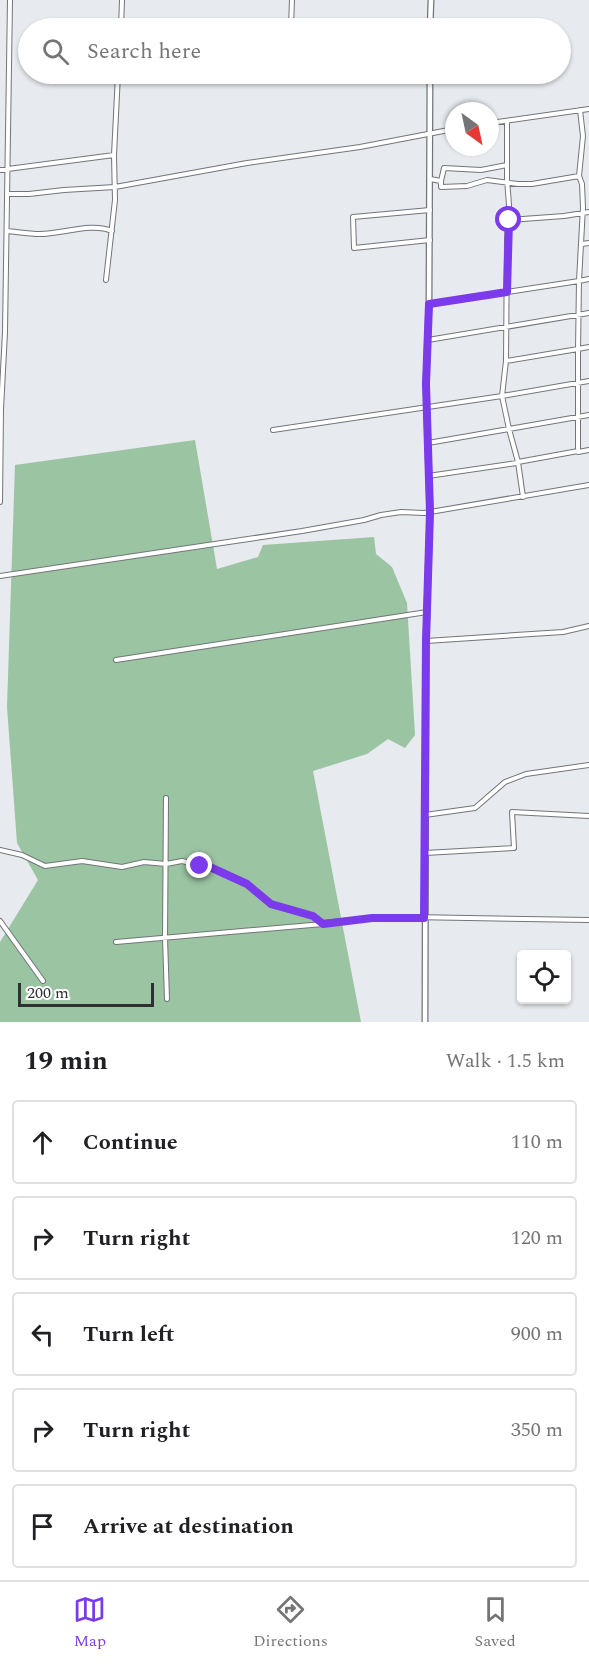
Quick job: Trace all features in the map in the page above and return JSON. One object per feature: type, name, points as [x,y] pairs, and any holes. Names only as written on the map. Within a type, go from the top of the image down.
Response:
[{"type":"street","points":[[0,502],[1,409],[6,332],[10,0]]},
{"type":"street","points":[[121,18],[122,0]]},
{"type":"street","points":[[291,18],[292,0]]},
{"type":"street","points":[[430,0],[430,18]]},
{"type":"street","points":[[106,280],[115,187],[118,84]]},
{"type":"street","points":[[425,1022],[426,641],[430,512],[428,278],[430,84]]},
{"type":"street","points":[[499,122],[589,109]]},
{"type":"street","points":[[518,462],[578,451],[579,281],[583,213],[582,184],[579,176],[583,135],[580,110]]},
{"type":"street","points":[[507,121],[508,328],[502,396],[518,462],[523,498]]},
{"type":"street","points":[[7,194],[115,187],[247,163],[360,147],[445,130]]},
{"type":"street","points":[[0,170],[114,155]]},
{"type":"street","points":[[507,165],[481,170],[444,168],[441,187],[467,186],[487,180],[532,184],[579,176]]},
{"type":"street","points":[[430,179],[441,181]]},
{"type":"street","points":[[430,210],[353,217],[354,248],[430,240]]},
{"type":"street","points":[[509,220],[589,212]]},
{"type":"street","points":[[7,231],[40,234],[106,228],[112,231]]},
{"type":"street","points":[[582,244],[589,243]]},
{"type":"street","points":[[429,304],[589,279]]},
{"type":"street","points":[[428,340],[589,313]]},
{"type":"street","points":[[506,361],[589,347]]},
{"type":"street","points":[[273,430],[589,381]]},
{"type":"street","points":[[428,442],[589,415]]},
{"type":"street","points":[[428,476],[589,450]]},
{"type":"street","points":[[0,576],[302,531],[381,515],[430,512],[523,498],[589,485]]},
{"type":"street","points":[[117,660],[428,612]]},
{"type":"street","points":[[426,641],[563,632],[589,626]]},
{"type":"street","points":[[425,815],[475,808],[505,782],[526,774],[589,765]]},
{"type":"street","points":[[166,798],[167,999]]},
{"type":"street","points":[[425,853],[514,848],[512,812],[589,816]]},
{"type":"street","points":[[0,850],[22,855],[45,866],[82,861],[122,867],[144,862],[166,864],[182,861],[212,868],[247,884],[271,904],[313,916],[323,924]]},
{"type":"street","points":[[116,942],[372,918],[589,920]]},
{"type":"street","points":[[0,921],[43,981]]},
{"type":"green space","points":[[195,440],[217,569],[258,557],[263,545],[374,537],[376,554],[392,567],[407,603],[415,735],[405,748],[388,739],[367,754],[313,771],[361,1022],[0,1022],[0,942],[38,880],[17,843],[7,707],[15,465]]},
{"type":"route","points":[[200,866],[212,868],[247,884],[271,904],[313,916],[323,924],[372,918],[411,916],[424,918],[426,641],[430,512],[426,384],[429,304],[507,292],[509,220]]}]
